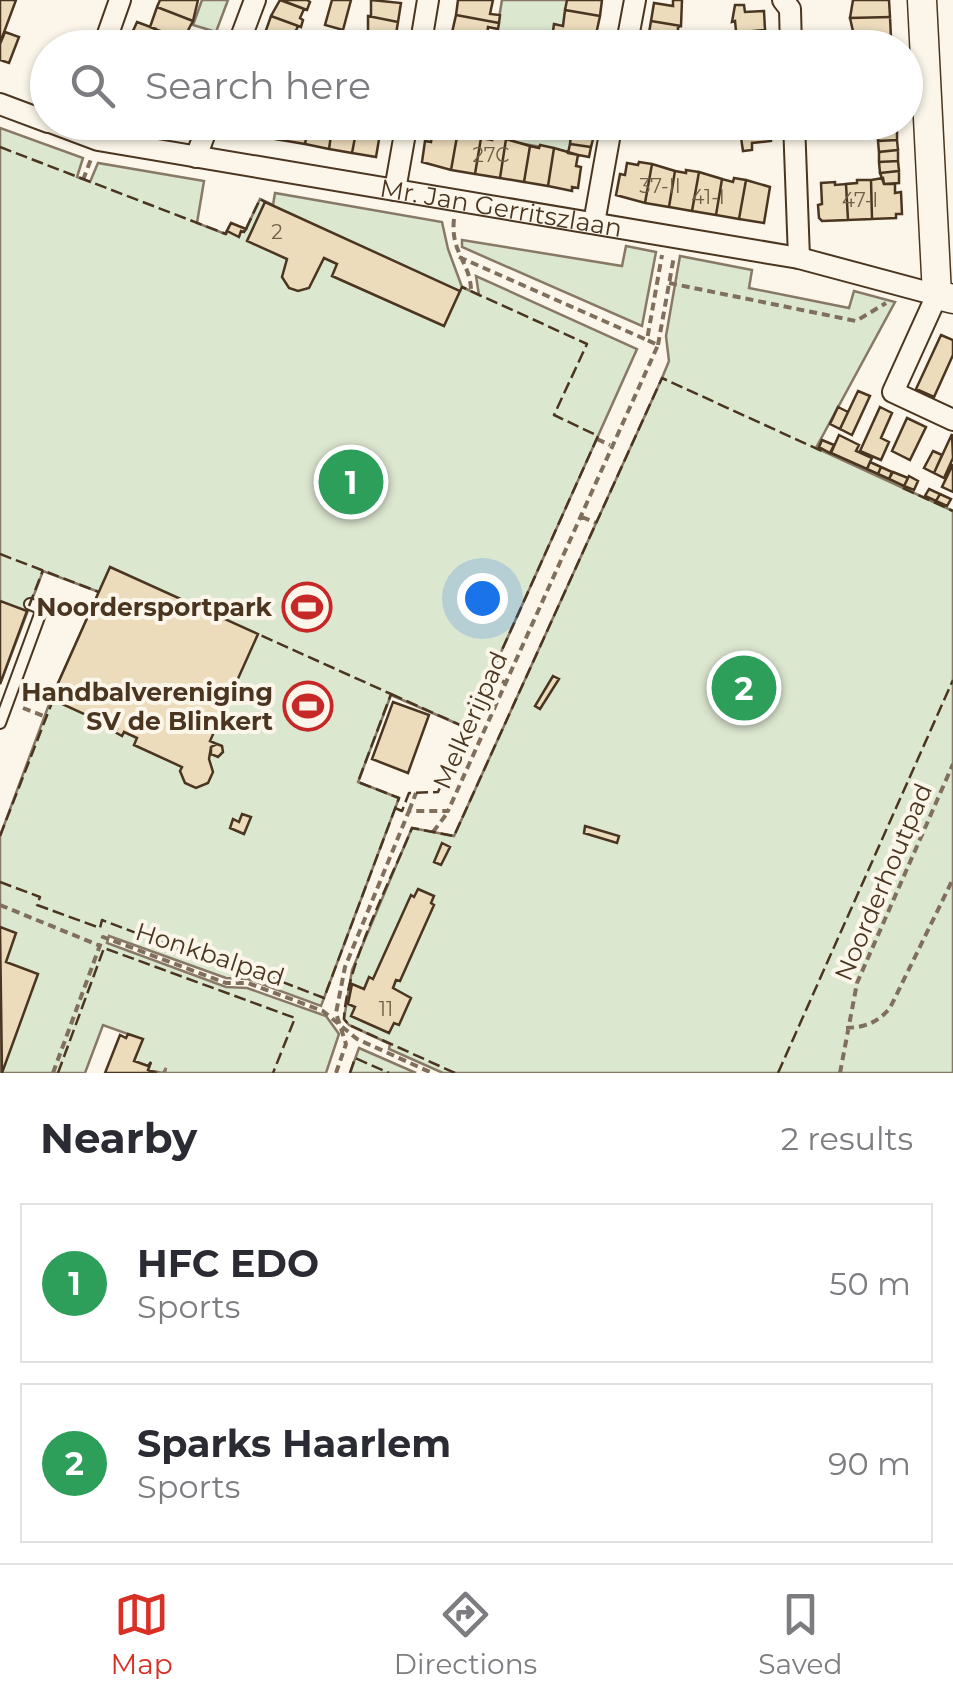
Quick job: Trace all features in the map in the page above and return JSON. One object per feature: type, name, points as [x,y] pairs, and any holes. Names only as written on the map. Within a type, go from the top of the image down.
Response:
[{"type":"street","points":[[109,30],[120,0]]},
{"type":"street","points":[[244,30],[255,0]]},
{"type":"street","points":[[423,30],[428,0]]},
{"type":"street","points":[[629,30],[635,0]]},
{"type":"street","points":[[783,0],[790,8],[791,30]]},
{"type":"street","points":[[922,0],[934,294],[893,392],[953,420]]},
{"type":"street","name":"Mr. Jan Gerritszlaan","points":[[0,104],[30,115]]},
{"type":"street","name":"Mr. Jan Gerritszlaan","points":[[98,140],[799,258],[934,294]]},
{"type":"street","points":[[196,156],[202,140]]},
{"type":"street","points":[[395,190],[404,140]]},
{"type":"street","points":[[594,223],[609,140]]},
{"type":"street","points":[[795,140],[799,258]]},
{"type":"lane","points":[[0,723],[42,609],[30,604]]},
{"type":"path","points":[[456,200],[452,240],[471,282],[471,291]]},
{"type":"path","points":[[646,340],[672,237]]},
{"type":"path","name":"Melkerijpad","points":[[336,1073],[346,1044],[336,1013],[345,967],[409,811],[448,811],[658,345],[670,284],[672,237]]},
{"type":"path","points":[[459,256],[658,345]]},
{"type":"path","points":[[670,284],[856,320],[934,294]]},
{"type":"path","points":[[596,439],[612,446]]},
{"type":"path","points":[[581,516],[596,523]]},
{"type":"path","points":[[490,676],[506,682]]},
{"type":"path","points":[[8,703],[46,717]]},
{"type":"path","name":"Noorderhoutpad","points":[[840,1073],[856,983],[953,764]]},
{"type":"path","points":[[409,811],[416,793]]},
{"type":"path","points":[[433,832],[448,811]]},
{"type":"path","points":[[846,1028],[879,1021],[890,1008],[953,879]]},
{"type":"path","points":[[0,906],[100,946]]},
{"type":"path","name":"Honkbalpad","points":[[53,1073],[103,937],[226,983],[248,984],[324,1010],[357,1039],[432,1073]]},
{"type":"path","points":[[354,1027],[357,1039]]},
{"type":"green space","points":[[202,0],[228,0],[217,30],[193,25]]},
{"type":"green space","points":[[502,0],[580,0],[576,30],[497,30]]},
{"type":"green space","name":"Noordersportpark","points":[[0,128],[83,158],[77,177],[90,182],[98,163],[204,181],[197,223],[225,234],[231,223],[246,229],[260,199],[273,205],[275,193],[442,222],[462,287],[479,295],[476,276],[637,349],[467,728],[391,695],[358,782],[399,798],[321,1006],[248,979],[226,978],[109,936],[107,943],[226,987],[247,988],[326,1016],[339,1034],[326,1073],[148,1070],[151,1062],[148,1066],[134,1061],[142,1039],[103,1025],[85,1073],[0,1073],[0,836],[51,699],[99,592],[43,571],[0,684]]},
{"type":"green space","points":[[500,140],[583,140],[582,154]]},
{"type":"green space","points":[[462,240],[622,266],[626,246],[656,252],[642,326],[462,247]]},
{"type":"green space","points":[[680,256],[752,270],[749,288],[849,308],[854,291],[895,302],[816,448],[953,511],[953,1073],[443,1073],[389,1049],[390,1044],[344,1019],[352,970],[412,828],[454,836],[662,378],[669,361],[666,336]]},
{"type":"green space","points":[[359,1048],[416,1073],[350,1073]]},
{"type":"building","points":[[0,0],[16,0],[0,43]]},
{"type":"building","points":[[160,0],[198,0],[193,21],[157,7]]},
{"type":"building","points":[[280,0],[307,10],[300,18],[301,27],[271,16]]},
{"type":"building","points":[[281,0],[307,0],[310,2],[307,10]]},
{"type":"building","points":[[332,0],[351,0],[343,30],[325,25]]},
{"type":"building","points":[[371,0],[401,3],[398,22],[368,16]]},
{"type":"building","points":[[458,0],[493,0],[490,14],[500,15],[499,23],[456,15]]},
{"type":"building","points":[[567,0],[602,0],[600,16],[565,10]]},
{"type":"building","points":[[673,0],[682,0],[681,26],[651,21],[654,3],[673,6]]},
{"type":"building","points":[[853,0],[889,0],[890,17],[850,18]]},
{"type":"building","points":[[735,5],[744,5],[745,12],[764,11],[765,30],[736,30],[735,21],[732,22]]},
{"type":"building","points":[[157,7],[193,21],[188,30],[150,27]]},
{"type":"building","points":[[565,10],[600,16],[597,30],[553,30],[554,24],[563,26]]},
{"type":"building","points":[[456,15],[499,23],[498,29],[453,30]]},
{"type":"building","points":[[271,16],[301,27],[296,30],[266,30]]},
{"type":"building","points":[[368,16],[398,22],[397,30],[368,30]]},
{"type":"building","points":[[890,17],[891,30],[853,30],[850,18]]},
{"type":"building","points":[[651,21],[681,26],[678,30],[650,30]]},
{"type":"building","points":[[137,22],[156,29],[156,30],[133,30]]},
{"type":"building","points":[[5,32],[19,37],[9,63],[0,60]]},
{"type":"building","points":[[306,140],[330,140],[329,149],[305,144]]},
{"type":"building","points":[[330,140],[355,140],[352,153],[329,149]]},
{"type":"building","points":[[355,140],[379,140],[376,157],[352,153]]},
{"type":"building","points":[[456,140],[451,170],[422,162],[425,141]]},
{"type":"building","points":[[456,140],[481,140],[475,174],[451,170]]},
{"type":"building","points":[[481,140],[506,140],[500,178],[475,174]]},
{"type":"building","points":[[506,140],[530,146],[524,182],[500,178]]},
{"type":"building","points":[[570,140],[593,140],[591,147],[570,144]]},
{"type":"building","points":[[741,140],[771,140],[752,143],[752,150],[743,151]]},
{"type":"building","points":[[897,140],[898,150],[879,152],[878,141]]},
{"type":"building","points":[[570,144],[591,147],[589,157],[568,153]]},
{"type":"building","points":[[530,146],[554,148],[548,186],[524,182]]},
{"type":"building","points":[[554,148],[578,155],[578,188],[572,187],[572,191],[548,186]]},
{"type":"building","points":[[898,150],[898,161],[879,162],[879,152]]},
{"type":"building","points":[[898,161],[899,171],[880,173],[879,162]]},
{"type":"building","points":[[627,163],[652,164],[645,203],[616,195],[620,174],[625,175]]},
{"type":"building","points":[[652,164],[675,171],[669,207],[645,203]]},
{"type":"building","points":[[675,171],[699,172],[692,211],[669,207]]},
{"type":"building","points":[[899,171],[899,183],[884,184],[880,173]]},
{"type":"building","points":[[699,172],[722,179],[716,215],[692,211]]},
{"type":"building","points":[[734,178],[746,180],[739,219],[716,215],[722,179],[733,182]]},
{"type":"building","points":[[883,178],[884,184],[895,184],[895,193],[901,192],[902,214],[872,219],[871,180]]},
{"type":"building","points":[[746,180],[770,187],[764,223],[739,219]]},
{"type":"building","points":[[871,180],[872,219],[848,220],[846,184]]},
{"type":"building","points":[[821,183],[846,184],[848,220],[822,221],[818,205],[822,204]]},
{"type":"building","points":[[265,202],[460,291],[444,326],[332,276],[337,264],[324,258],[309,288],[289,288],[282,277],[287,259],[247,241]]},
{"type":"building","points":[[231,223],[246,229],[239,237],[227,231]]},
{"type":"building","points":[[941,335],[953,340],[953,355],[934,397],[916,389]]},
{"type":"building","points":[[858,391],[870,396],[852,435],[840,429]]},
{"type":"building","points":[[838,407],[848,412],[840,429],[830,424]]},
{"type":"building","points":[[880,407],[892,413],[881,438],[889,442],[881,460],[860,451]]},
{"type":"building","points":[[907,418],[926,427],[910,460],[892,451]]},
{"type":"building","points":[[952,434],[953,458],[944,478],[934,473]]},
{"type":"building","points":[[839,435],[859,445],[856,451],[872,458],[867,469],[831,453]]},
{"type":"building","points":[[822,440],[834,445],[830,453],[819,447]]},
{"type":"building","points":[[933,451],[942,455],[934,473],[924,468]]},
{"type":"building","points":[[870,462],[881,467],[878,474],[867,469]]},
{"type":"building","points":[[953,464],[953,492],[942,487]]},
{"type":"building","points":[[881,467],[892,472],[889,479],[878,474]]},
{"type":"building","points":[[893,472],[908,478],[904,486],[889,479]]},
{"type":"building","points":[[909,476],[918,481],[914,490],[904,486]]},
{"type":"building","points":[[929,489],[940,494],[936,501],[925,496]]},
{"type":"building","points":[[940,494],[951,499],[947,506],[936,501]]},
{"type":"building","points":[[110,567],[258,634],[210,741],[217,744],[211,747],[213,772],[208,783],[196,788],[185,783],[182,767],[134,745],[137,738],[124,732],[122,736],[115,732],[117,729],[51,699]]},
{"type":"building","points":[[0,601],[27,611],[0,684]]},
{"type":"building","points":[[553,676],[559,679],[540,709],[535,706]]},
{"type":"building","points":[[393,702],[429,715],[408,773],[372,759]]},
{"type":"building","points":[[217,744],[223,752],[218,757],[211,754],[211,747]]},
{"type":"building","points":[[242,814],[251,817],[244,834],[230,828],[233,819],[239,822]]},
{"type":"building","points":[[585,826],[619,836],[617,843],[584,833]]},
{"type":"building","points":[[442,843],[450,847],[441,865],[434,862]]},
{"type":"building","points":[[418,889],[434,896],[434,905],[400,981],[396,980],[393,988],[411,998],[399,1025],[394,1023],[389,1033],[351,1016],[355,1007],[348,1004],[352,984],[364,989],[369,977],[373,979],[411,895],[414,897]]},
{"type":"building","points":[[0,927],[16,933],[6,962],[38,974],[2,1073]]},
{"type":"building","points":[[128,1034],[143,1039],[134,1061],[148,1066],[151,1062],[148,1070],[157,1073],[105,1073],[120,1035],[126,1038]]},
{"type":"fence","points":[[0,147],[226,234],[227,231]]},
{"type":"fence","points":[[246,229],[260,199],[265,202]]},
{"type":"fence","points":[[391,694],[467,728],[598,436],[554,415],[587,344],[462,287],[460,291]]},
{"type":"fence","points":[[455,1073],[349,1025],[344,1019],[353,974],[412,828],[454,836],[662,378],[826,453]]},
{"type":"fence","points":[[903,488],[953,511]]},
{"type":"fence","points":[[0,554],[99,592]]},
{"type":"fence","points":[[29,606],[43,570]]},
{"type":"fence","points":[[0,882],[40,897],[37,905],[100,928],[102,920],[265,982],[267,976],[324,998],[399,798],[358,782],[391,694],[258,634]]},
{"type":"fence","points":[[778,1073],[953,680]]},
{"type":"fence","points":[[0,836],[53,700]]},
{"type":"fence","points":[[395,808],[402,811],[409,793],[438,792],[467,728]]},
{"type":"fence","points":[[58,1073],[104,948],[295,1018],[273,1073]]},
{"type":"fence","points":[[350,1073],[355,1058],[389,1073]]},
{"type":"place","name":"HFC EDO","points":[[351,482]]},
{"type":"place","name":"Noordersportpark","points":[[307,607]]},
{"type":"place","name":"Sparks Haarlem","points":[[744,688]]},
{"type":"place","name":"Handbalvereniging SV de Blinkert","points":[[308,706]]}]
